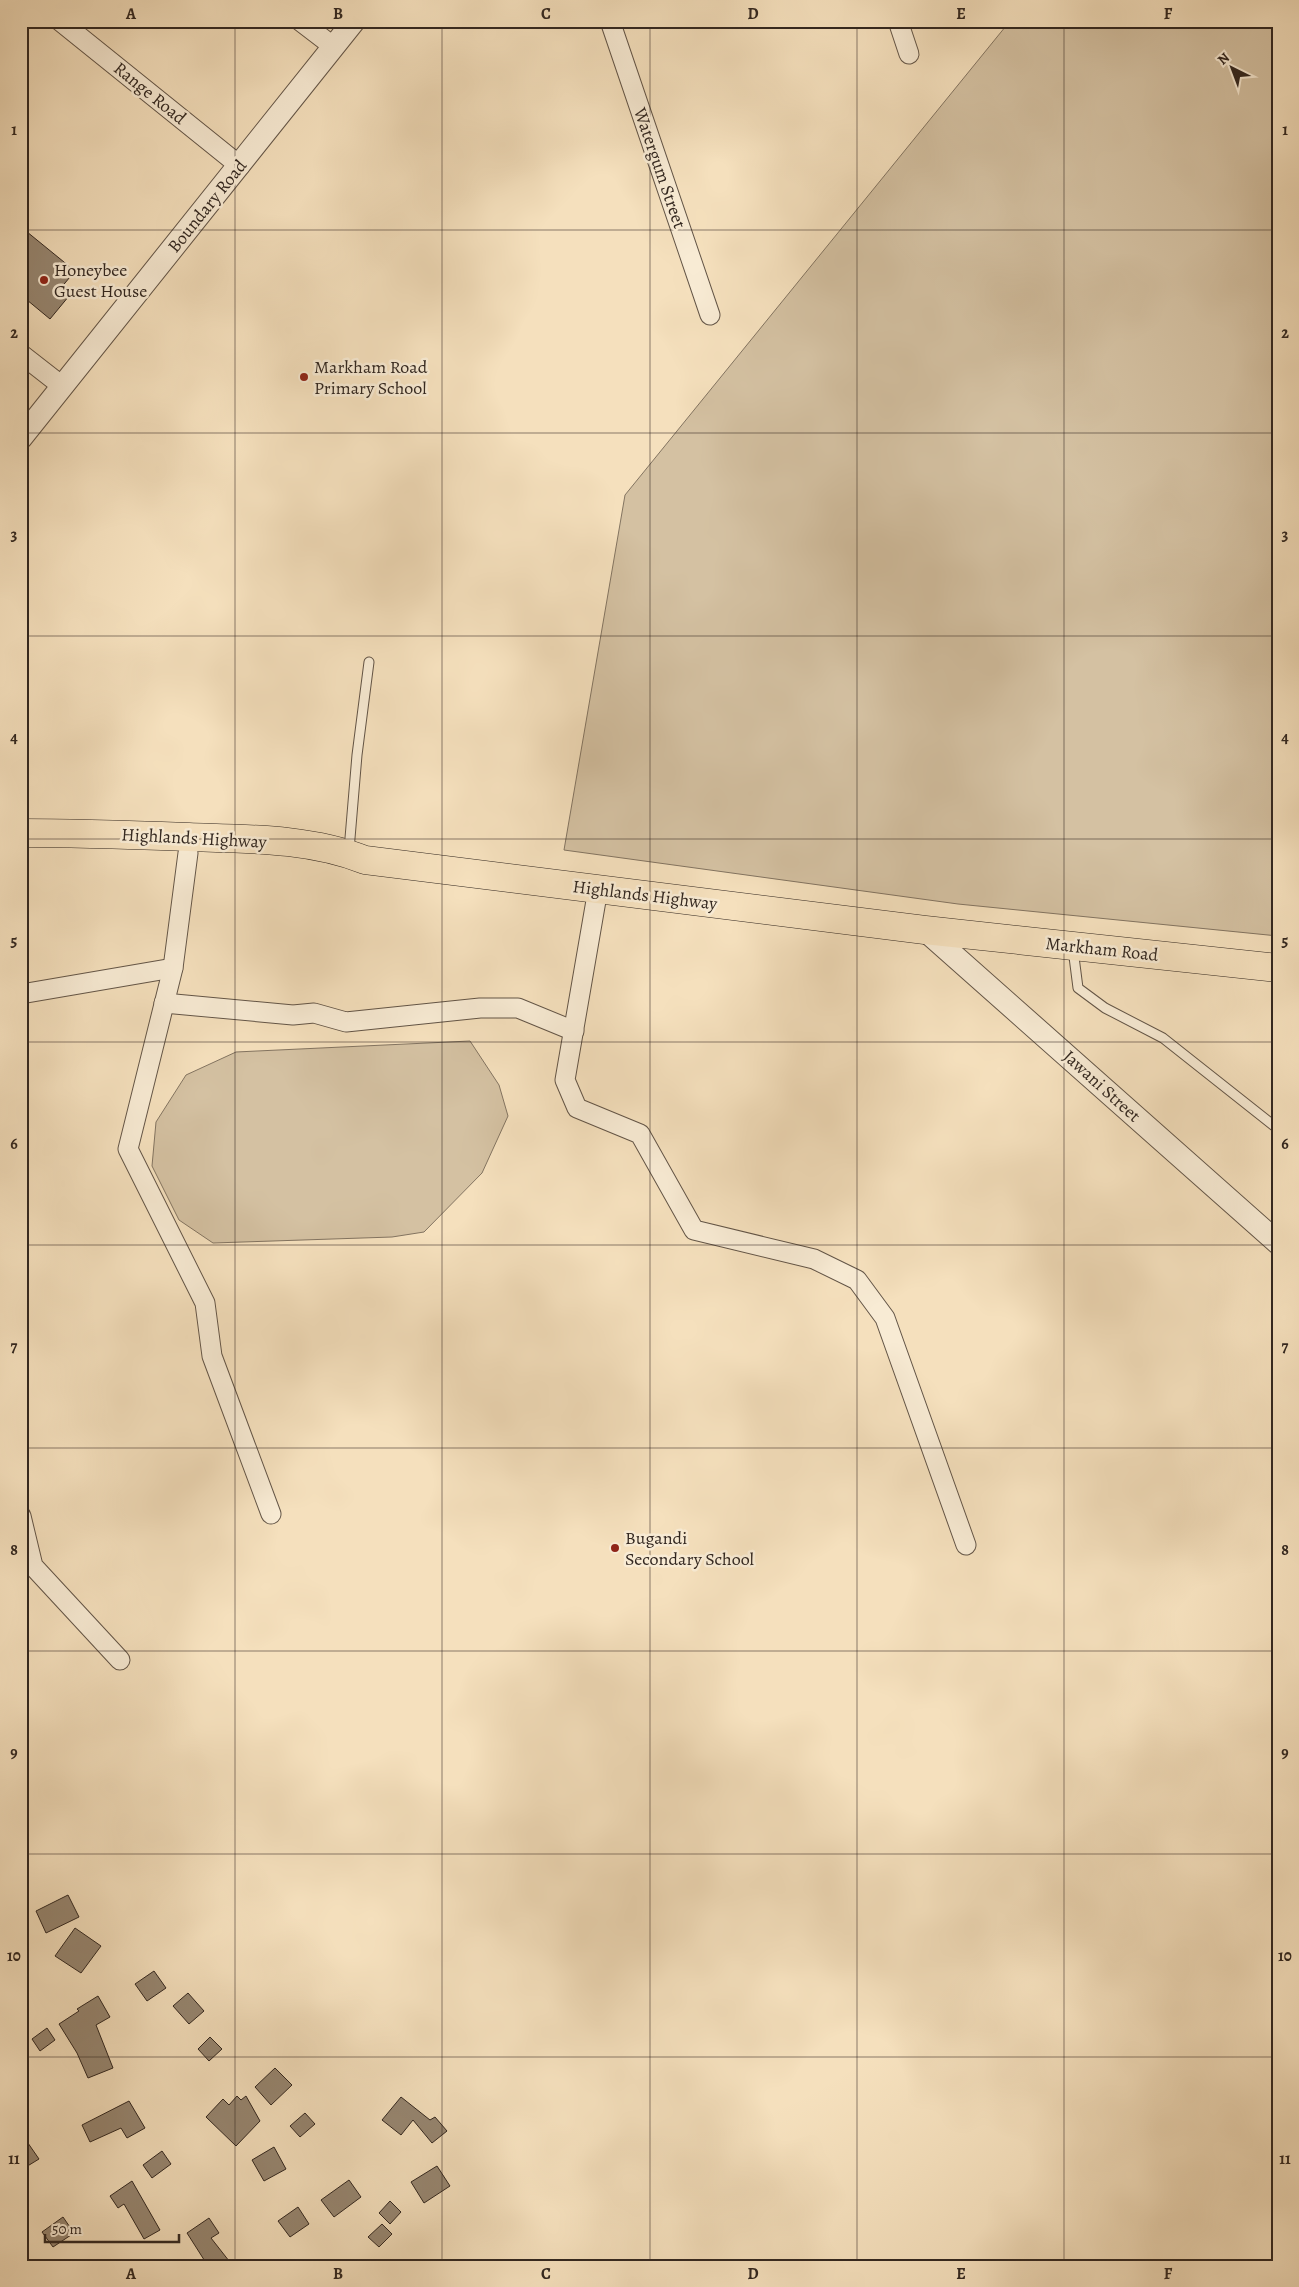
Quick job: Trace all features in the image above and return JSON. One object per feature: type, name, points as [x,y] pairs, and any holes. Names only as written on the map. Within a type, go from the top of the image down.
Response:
[{"type":"main road","name":"Highlands Highway","points":[[21,832],[237,838],[312,845],[357,856],[598,889],[926,930]]},
{"type":"main road","name":"Highlands Highway","points":[[21,851],[84,850],[188,853],[315,863],[353,863],[357,856]]},
{"type":"main road","name":"Markham Road","points":[[926,930],[1278,968]]},
{"type":"street","name":"Range Road","points":[[60,21],[240,166]]},
{"type":"street","points":[[300,21],[334,47]]},
{"type":"street","name":"Boundary Road","points":[[21,438],[354,21]]},
{"type":"street","name":"Watergum Street","points":[[610,21],[710,315]]},
{"type":"street","points":[[898,21],[909,54]]},
{"type":"street","points":[[21,354],[62,386]]},
{"type":"street","points":[[188,853],[173,968],[128,1149],[205,1303],[212,1356],[271,1514]]},
{"type":"street","points":[[598,889],[565,1080],[578,1108],[640,1134],[694,1230],[814,1259],[856,1280],[885,1318],[966,1545]]},
{"type":"street","name":"Jawani Street","points":[[926,930],[1278,1243]]},
{"type":"street","points":[[21,994],[173,968]]},
{"type":"street","points":[[164,1003],[293,1015],[314,1013],[346,1022],[480,1008],[518,1008],[574,1031]]},
{"type":"street","points":[[21,1516],[33,1566],[120,1660]]},
{"type":"lane","points":[[357,856],[356,756],[369,662]]},
{"type":"lane","points":[[1072,946],[1078,988],[1105,1008],[1163,1038],[1278,1129]]},
{"type":"shaded area","points":[[1010,21],[1278,21],[1278,936],[958,904],[564,850],[625,495]]},
{"type":"shaded area","points":[[470,1041],[499,1085],[508,1116],[482,1173],[424,1232],[392,1237],[213,1243],[179,1220],[152,1166],[156,1122],[186,1075],[236,1052]]},
{"type":"building","name":"Honeybee Guest House","points":[[21,227],[75,271],[60,289],[69,296],[50,319],[21,295]]},
{"type":"building","points":[[68,1895],[79,1917],[46,1933],[36,1911]]},
{"type":"building","points":[[75,1928],[101,1946],[81,1973],[55,1956]]},
{"type":"building","points":[[154,1971],[166,1988],[147,2001],[135,1984]]},
{"type":"building","points":[[188,1993],[204,2011],[189,2024],[173,2006]]},
{"type":"building","points":[[98,1996],[110,2017],[96,2025],[113,2068],[88,2078],[77,2053],[59,2024],[79,2011],[77,2009]]},
{"type":"building","points":[[47,2028],[55,2040],[40,2051],[32,2039]]},
{"type":"building","points":[[210,2037],[222,2049],[209,2061],[198,2049]]},
{"type":"building","points":[[275,2068],[292,2085],[271,2105],[255,2087]]},
{"type":"building","points":[[237,2096],[241,2100],[246,2096],[260,2121],[236,2146],[206,2117],[223,2099],[229,2105]]},
{"type":"building","points":[[401,2097],[430,2120],[435,2117],[447,2131],[432,2143],[413,2120],[401,2135],[382,2120]]},
{"type":"building","points":[[129,2101],[145,2128],[127,2138],[121,2128],[90,2142],[82,2125]]},
{"type":"building","points":[[305,2113],[315,2124],[300,2137],[290,2126]]},
{"type":"building","points":[[21,2133],[39,2159],[21,2170]]},
{"type":"building","points":[[274,2147],[286,2169],[264,2181],[252,2160]]},
{"type":"building","points":[[162,2151],[171,2164],[152,2178],[143,2165]]},
{"type":"building","points":[[437,2166],[450,2186],[424,2203],[411,2182]]},
{"type":"building","points":[[349,2180],[361,2197],[334,2217],[321,2200]]},
{"type":"building","points":[[132,2181],[160,2230],[144,2239],[124,2204],[118,2208],[110,2196]]},
{"type":"building","points":[[390,2201],[401,2212],[390,2224],[379,2213]]},
{"type":"building","points":[[298,2207],[309,2224],[290,2237],[278,2221]]},
{"type":"building","points":[[63,2217],[74,2233],[53,2247],[42,2232]]},
{"type":"building","points":[[209,2218],[219,2233],[211,2238],[233,2266],[208,2266],[187,2233]]},
{"type":"building","points":[[382,2224],[392,2234],[379,2247],[368,2237]]},
{"type":"place","name":"Honeybee Guest House","points":[[44,280]]},
{"type":"place","name":"Markham Road Primary School","points":[[304,377]]},
{"type":"place","name":"Bugandi Secondary School","points":[[615,1548]]}]
